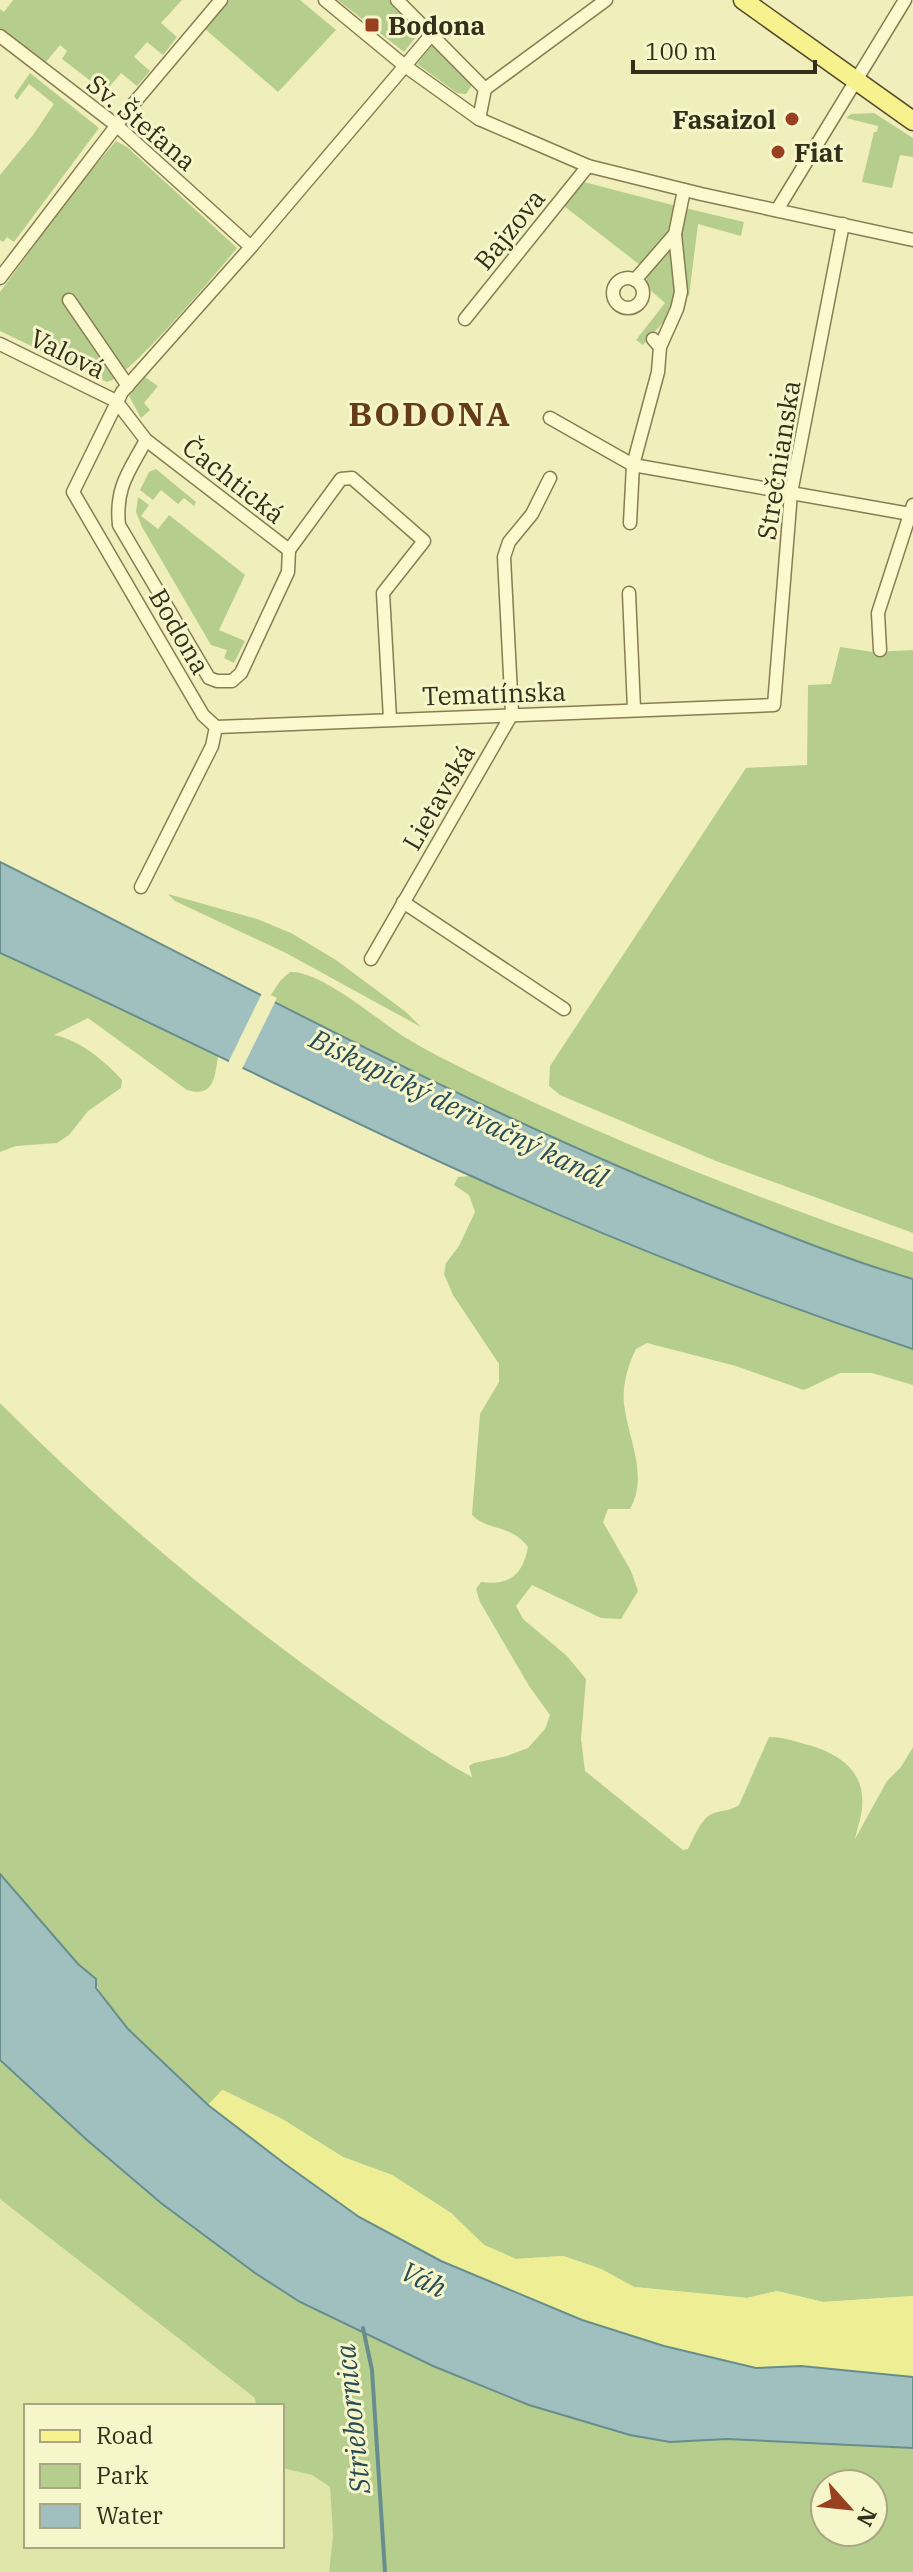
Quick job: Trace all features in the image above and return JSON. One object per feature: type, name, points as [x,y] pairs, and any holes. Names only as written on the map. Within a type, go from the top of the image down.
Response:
[{"type":"main road","points":[[743,0],[913,121]]},
{"type":"street","points":[[129,109],[221,0]]},
{"type":"street","points":[[325,0],[405,66],[479,119],[588,166],[913,240]]},
{"type":"street","points":[[397,0],[485,89]]},
{"type":"street","points":[[479,119],[485,89],[606,0]]},
{"type":"street","points":[[777,210],[905,0]]},
{"type":"street","name":"Bodona","points":[[216,727],[203,715],[73,492],[116,401],[432,34]]},
{"type":"street","name":"Sv. Štefana","points":[[0,36],[118,123],[251,247]]},
{"type":"street","points":[[0,278],[118,123]]},
{"type":"street","name":"Bajzova","points":[[465,319],[588,166]]},
{"type":"street","points":[[630,523],[633,465],[658,372],[656,343],[677,309],[681,292],[675,234],[684,190]]},
{"type":"street","name":"Strečnianska","points":[[774,705],[791,493],[843,224]]},
{"type":"street","points":[[635,280],[675,234]]},
{"type":"street","points":[[69,300],[128,386]]},
{"type":"street","name":"Valová","points":[[0,344],[116,401]]},
{"type":"street","name":"Čachtická","points":[[116,401],[146,440],[289,550],[288,572],[241,673],[232,681],[209,678],[119,525],[119,490],[146,440]]},
{"type":"street","points":[[550,418],[633,465],[791,493],[912,510],[878,613],[880,650]]},
{"type":"street","points":[[289,550],[341,479],[352,478],[424,541],[383,593],[390,719]]},
{"type":"street","points":[[512,714],[504,557],[509,542],[532,514],[550,478]]},
{"type":"street","points":[[629,593],[634,709]]},
{"type":"street","points":[[150,623],[168,611]]},
{"type":"street","name":"Tematínska","points":[[216,727],[774,705]]},
{"type":"street","name":"Lietavská","points":[[371,959],[512,714]]},
{"type":"street","points":[[141,887],[212,746],[216,727]]},
{"type":"street","points":[[403,902],[564,1009]]},
{"type":"green space","points":[[13,0],[182,0],[161,23],[177,37],[163,55],[147,42],[134,57],[150,71],[137,86],[121,73],[105,92],[62,59],[67,51],[60,45],[46,62],[0,28],[0,9],[4,12]]},
{"type":"green space","points":[[229,0],[300,0],[336,30],[278,92],[205,29]]},
{"type":"green space","points":[[338,0],[389,0],[420,32],[404,52]]},
{"type":"green space","points":[[433,44],[469,79],[472,85],[466,94],[457,93],[417,64]]},
{"type":"green space","points":[[30,73],[99,128],[14,242],[7,237],[3,242],[0,240],[0,175],[54,104],[29,84],[17,100],[14,96]]},
{"type":"green space","points":[[874,113],[913,138],[913,157],[900,155],[892,188],[862,182],[878,126],[846,118],[851,114]]},
{"type":"green space","points":[[116,141],[127,147],[237,248],[153,344],[107,382],[0,331],[0,292],[79,185]]},
{"type":"green space","points":[[584,182],[676,206],[669,231],[640,265],[564,206]]},
{"type":"green space","points":[[685,208],[744,222],[741,236],[698,224],[689,296],[684,294],[681,227]]},
{"type":"green space","points":[[674,240],[678,292],[673,311],[643,345],[636,340],[665,303],[648,288],[646,274]]},
{"type":"green space","points":[[145,377],[158,386],[144,403],[150,410],[141,418],[129,396]]},
{"type":"green space","points":[[156,469],[196,502],[194,506],[184,498],[178,504],[161,490],[153,500],[140,490],[149,472]]},
{"type":"green space","points":[[138,497],[149,505],[141,516],[158,529],[169,515],[245,575],[219,630],[245,641],[234,663],[224,658],[227,650],[211,645],[142,527],[136,512]]},
{"type":"green space","points":[[840,647],[873,652],[913,650],[913,1233],[716,1161],[560,1095],[549,1086],[550,1066],[746,768],[807,765],[808,685],[831,684]]},
{"type":"green space","points":[[168,894],[257,919],[291,933],[336,960],[406,1012],[421,1027],[284,952],[175,901]]},
{"type":"green space","points":[[0,953],[218,1056],[212,1084],[203,1091],[187,1090],[88,1018],[54,1035],[73,1041],[100,1059],[122,1080],[121,1088],[88,1111],[69,1135],[57,1143],[16,1146],[0,1152]]},
{"type":"green space","points":[[290,972],[302,973],[329,985],[420,1046],[552,1111],[731,1186],[913,1252],[913,1279],[824,1249],[676,1191],[558,1140],[384,1057],[269,998]]},
{"type":"green space","points":[[470,1176],[745,1289],[913,1349],[913,1385],[872,1373],[840,1373],[804,1390],[736,1366],[647,1343],[636,1349],[626,1375],[624,1397],[638,1483],[630,1509],[608,1509],[603,1522],[631,1571],[638,1591],[621,1619],[601,1618],[532,1585],[516,1606],[523,1619],[567,1656],[586,1679],[581,1739],[585,1771],[683,1850],[688,1849],[698,1828],[709,1815],[739,1805],[769,1737],[823,1750],[842,1760],[856,1775],[862,1796],[855,1839],[887,1781],[901,1767],[913,1747],[913,2296],[823,2302],[777,2291],[747,2298],[634,2287],[601,2269],[563,2256],[516,2259],[484,2245],[451,2213],[392,2175],[343,2157],[282,2119],[223,2090],[208,2105],[125,2026],[100,1992],[96,1979],[78,1964],[0,1874],[0,1403],[105,1503],[217,1598],[333,1686],[454,1767],[472,1777],[469,1766],[528,1748],[545,1729],[550,1715],[529,1686],[480,1602],[476,1589],[481,1582],[499,1582],[513,1576],[522,1565],[528,1547],[508,1531],[486,1524],[472,1515],[480,1414],[499,1382],[499,1364],[453,1295],[444,1274],[446,1263],[459,1246],[475,1212],[469,1195],[454,1185],[458,1177]]},
{"type":"green space","points":[[0,2060],[87,2140],[300,2302],[433,2366],[529,2405],[630,2435],[670,2442],[727,2439],[913,2448],[913,2572],[329,2572],[333,2535],[330,2487],[312,2475],[284,2468],[284,2404],[256,2404],[255,2398],[0,2199]]},
{"type":"green space","points":[[0,2199],[255,2398],[256,2404],[24,2404],[24,2548],[284,2548],[284,2468],[312,2475],[330,2487],[333,2535],[329,2572],[0,2572]]},
{"type":"sand","points":[[222,2090],[282,2119],[343,2157],[392,2175],[451,2213],[484,2245],[516,2259],[563,2256],[601,2269],[634,2287],[747,2298],[777,2291],[823,2302],[913,2296],[913,2377],[801,2366],[756,2368],[664,2346],[582,2320],[470,2275],[359,2217],[285,2164],[208,2105]]},
{"type":"water","name":"Biskupický derivačný kanál","points":[[0,862],[362,1046],[544,1134],[776,1231],[913,1279],[913,1349],[800,1310],[578,1223],[410,1148],[0,953]]},
{"type":"water","name":"Váh","points":[[0,1874],[78,1964],[96,1979],[96,1988],[128,2029],[208,2105],[359,2217],[441,2261],[582,2320],[664,2346],[756,2368],[801,2366],[913,2377],[913,2448],[727,2439],[670,2442],[630,2435],[529,2405],[433,2366],[300,2302],[255,2273],[161,2203],[0,2060]]},
{"type":"pier","points":[[263,991],[277,998],[241,1071],[227,1065]]},
{"type":"waterway","name":"Striebornica","points":[[363,2328],[372,2370],[385,2572]]},
{"type":"place","name":"Bodona","points":[[372,25]]},
{"type":"place","name":"Fasaizol","points":[[792,119]]},
{"type":"place","name":"Fiat","points":[[778,152]]},
{"type":"district","name":"BODONA","points":[[430,413]]}]
